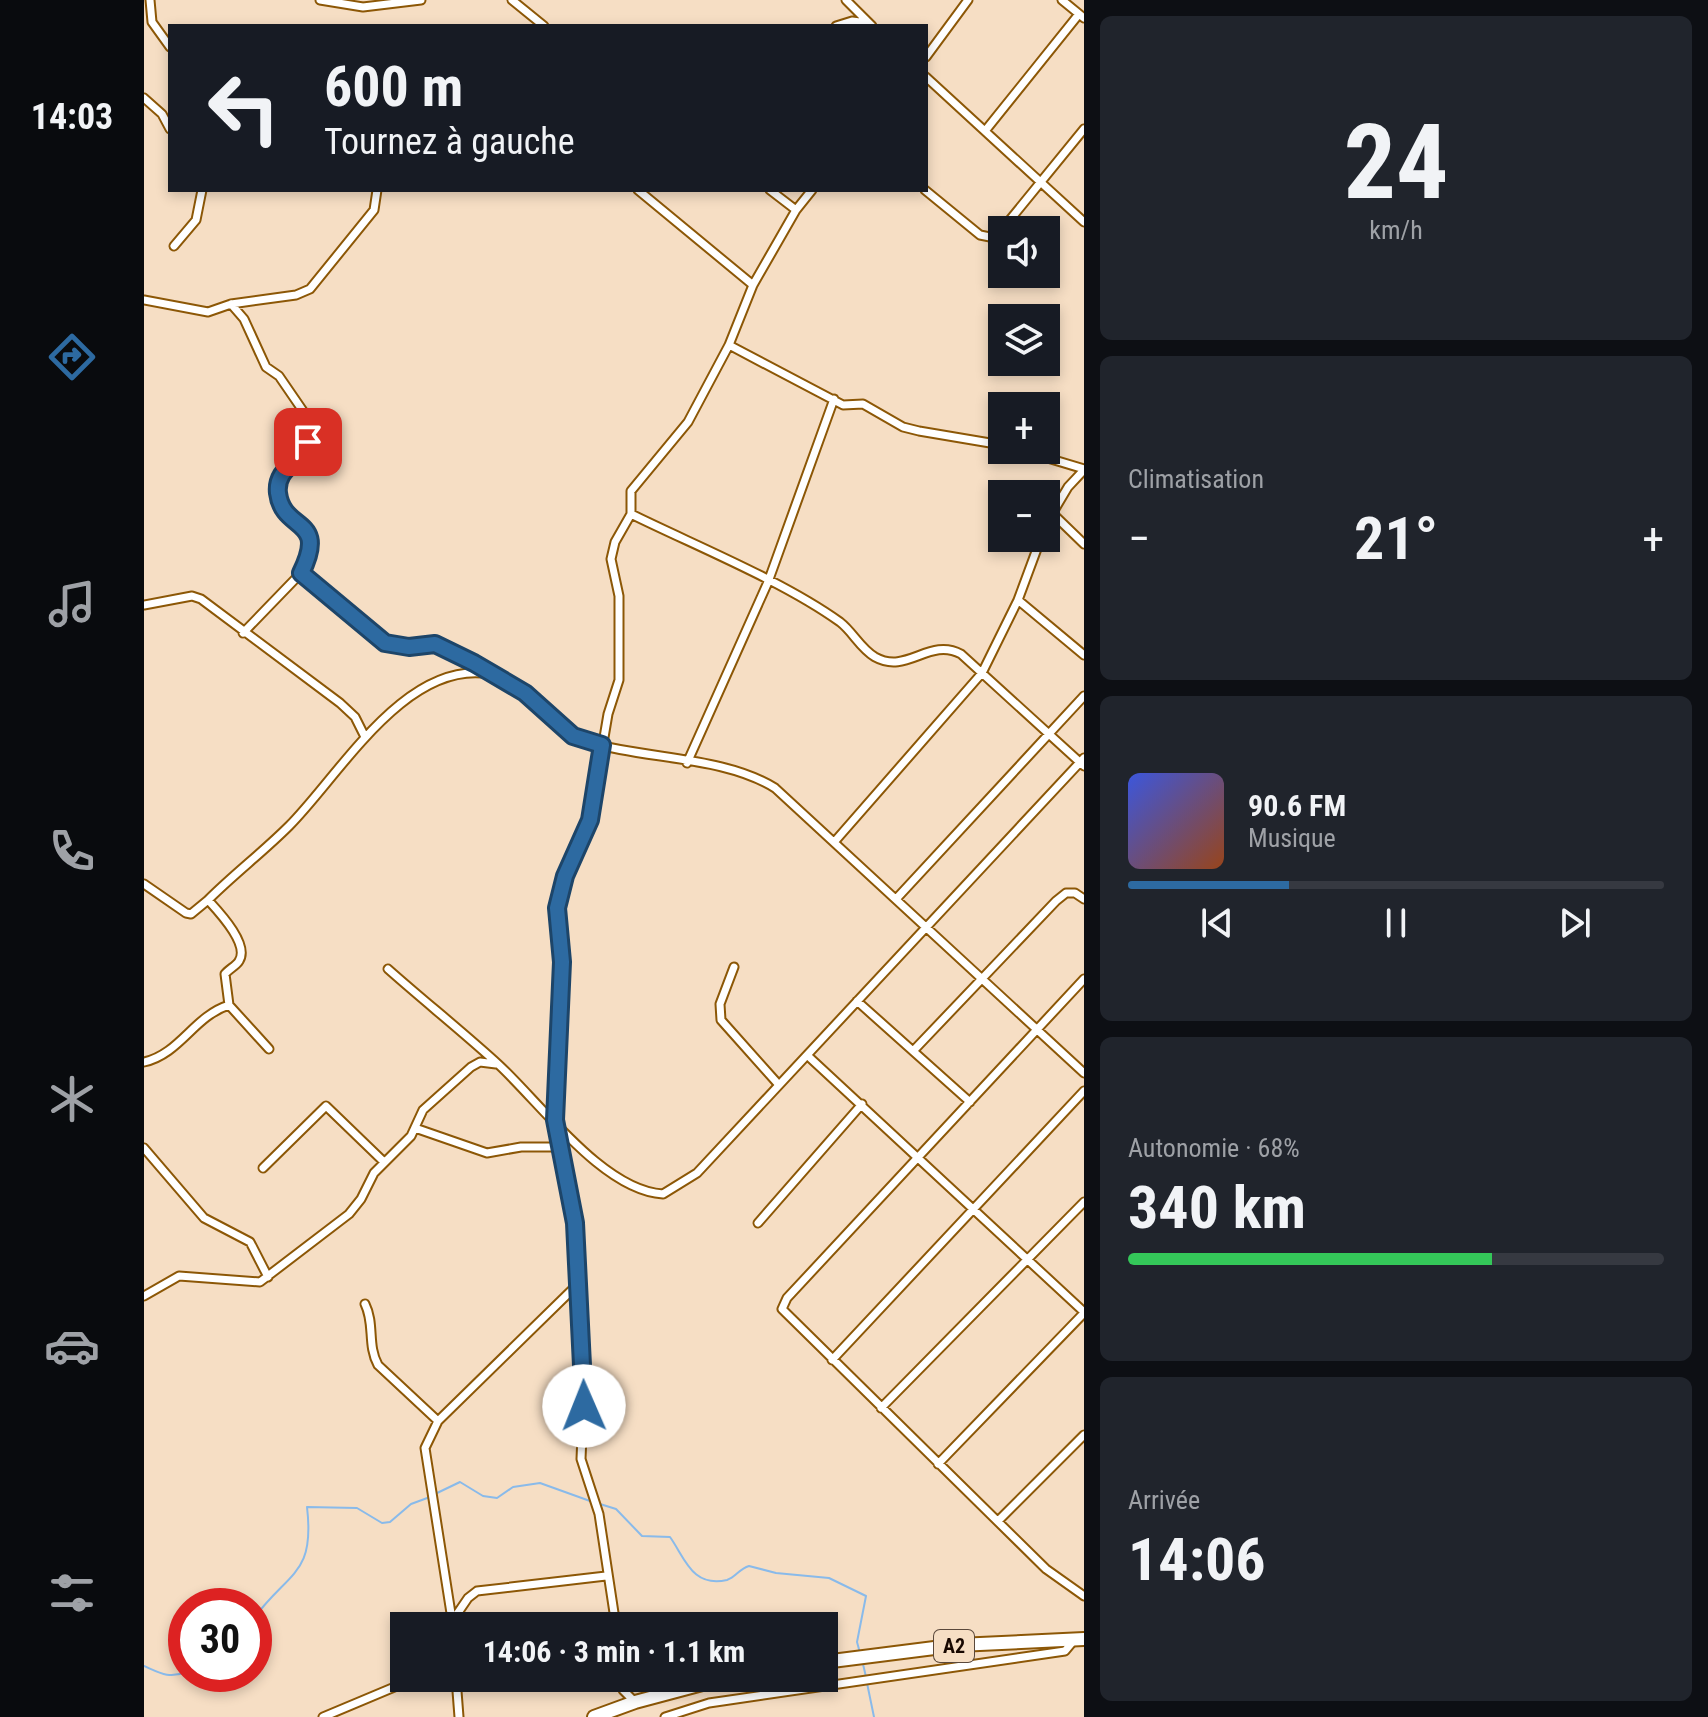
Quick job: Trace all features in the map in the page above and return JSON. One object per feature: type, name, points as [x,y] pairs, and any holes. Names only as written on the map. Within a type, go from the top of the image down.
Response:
[{"type":"main road","name":"A2","points":[[838,1660],[958,1645],[1080,1639]]},
{"type":"main road","points":[[594,1717],[671,1692]]},
{"type":"street","points":[[150,0],[152,22],[168,44]]},
{"type":"street","points":[[320,0],[350,7],[421,0]]},
{"type":"street","points":[[336,0],[350,7]]},
{"type":"street","points":[[512,0],[524,3],[542,24]]},
{"type":"street","points":[[846,0],[870,24]]},
{"type":"street","points":[[928,54],[968,0]]},
{"type":"street","points":[[985,131],[1081,16],[1062,0]]},
{"type":"street","points":[[842,24],[852,21],[870,24]]},
{"type":"street","points":[[928,79],[1084,222]]},
{"type":"street","points":[[144,98],[162,114],[168,125]]},
{"type":"street","points":[[927,192],[980,235],[990,237],[1000,232],[1084,129]]},
{"type":"street","points":[[174,246],[196,220],[202,192]]},
{"type":"street","points":[[144,300],[208,312],[231,304],[296,295],[310,289],[374,210],[377,192]]},
{"type":"street","points":[[640,192],[753,285]]},
{"type":"street","points":[[773,192],[796,210]]},
{"type":"street","points":[[613,1612],[599,1514],[581,1459],[584,1387],[575,1223],[555,1120],[562,962],[557,908],[565,876],[590,820],[602,745],[621,667],[616,641],[619,596],[611,559],[615,542],[631,514],[631,491],[636,481],[683,429],[729,345],[753,285],[796,210],[810,192]]},
{"type":"street","points":[[231,304],[244,319],[266,367],[279,376],[314,427],[306,449],[285,468],[279,482],[283,506],[309,535],[312,545],[301,573],[243,633]]},
{"type":"street","points":[[729,345],[843,405],[872,407],[903,427],[988,442]]},
{"type":"street","points":[[687,763],[768,582],[834,399]]},
{"type":"street","points":[[1060,462],[1084,469],[1060,500]]},
{"type":"street","points":[[388,969],[498,1065],[592,1158],[626,1183],[647,1193],[663,1194],[697,1173],[1083,762],[948,647],[934,648],[907,661],[891,663],[874,656],[842,623],[768,582],[631,514]]},
{"type":"street","points":[[1060,521],[1084,544]]},
{"type":"street","points":[[836,840],[982,673],[1018,600],[1036,552]]},
{"type":"street","points":[[301,573],[385,643],[409,647],[435,644],[474,663],[525,693],[573,736],[602,745],[758,777],[836,840],[925,929],[1084,1073]]},
{"type":"street","points":[[144,605],[192,596],[340,703],[355,717],[365,737]]},
{"type":"street","points":[[1018,600],[1084,655]]},
{"type":"street","points":[[144,884],[186,913],[197,910],[290,826],[365,737],[417,691],[454,678],[489,674]]},
{"type":"street","points":[[897,898],[1084,696]]},
{"type":"street","points":[[914,1050],[1056,901],[1075,893],[1084,899]]},
{"type":"street","points":[[208,900],[231,925],[241,954],[224,979],[229,1005],[269,1049]]},
{"type":"street","points":[[734,967],[720,1004],[721,1020],[779,1085]]},
{"type":"street","points":[[1084,979],[782,1306],[787,1317],[1046,1569],[1084,1596]]},
{"type":"street","points":[[857,1001],[970,1102]]},
{"type":"street","points":[[144,1062],[167,1052],[209,1011],[229,1005]]},
{"type":"street","points":[[808,1056],[1084,1312],[938,1464]]},
{"type":"street","points":[[144,1296],[179,1276],[250,1284],[268,1277],[314,1237],[336,1226],[349,1214],[384,1162],[411,1136],[423,1110],[471,1067],[480,1062],[498,1065]]},
{"type":"street","points":[[832,1360],[1084,1091]]},
{"type":"street","points":[[758,1223],[862,1104]]},
{"type":"street","points":[[263,1168],[326,1106],[384,1162]]},
{"type":"street","points":[[415,1128],[487,1153],[521,1147],[558,1147]]},
{"type":"street","points":[[144,1148],[204,1218],[250,1242],[268,1277]]},
{"type":"street","points":[[881,1408],[1084,1202]]},
{"type":"street","points":[[451,1612],[425,1448],[438,1421],[578,1284]]},
{"type":"street","points":[[365,1304],[370,1314],[373,1355],[378,1365],[438,1421]]},
{"type":"street","points":[[998,1521],[1084,1435]]},
{"type":"street","points":[[460,1612],[468,1598],[477,1591],[606,1576]]},
{"type":"street","points":[[665,1717],[709,1703],[1048,1654],[1070,1649],[1080,1639]]},
{"type":"street","points":[[323,1717],[390,1689]]},
{"type":"street","points":[[457,1692],[459,1717]]},
{"type":"street","points":[[628,1692],[635,1702]]},
{"type":"street","points":[[706,1692],[709,1703]]},
{"type":"waterway","points":[[435,1494],[460,1482],[483,1496],[497,1498],[513,1487],[540,1483],[590,1501]]},
{"type":"waterway","points":[[272,1598],[303,1560],[307,1546],[307,1507],[357,1508],[382,1523],[390,1522],[411,1504],[430,1497]]},
{"type":"waterway","points":[[600,1504],[616,1509],[642,1536],[670,1537],[685,1562],[705,1580],[727,1580],[749,1566],[776,1573],[829,1578],[866,1596],[857,1642],[860,1653]]},
{"type":"waterway","points":[[863,1664],[866,1677]]},
{"type":"waterway","points":[[144,1666],[168,1675]]},
{"type":"waterway","points":[[867,1683],[874,1717]]},
{"type":"route","points":[[308,442],[306,449],[285,468],[278,494],[283,506],[309,535],[312,545],[301,573],[374,637],[397,647],[435,644],[511,683],[579,740],[602,745],[590,820],[565,876],[557,908],[562,962],[555,1120],[559,1155],[575,1223],[584,1406]]}]
